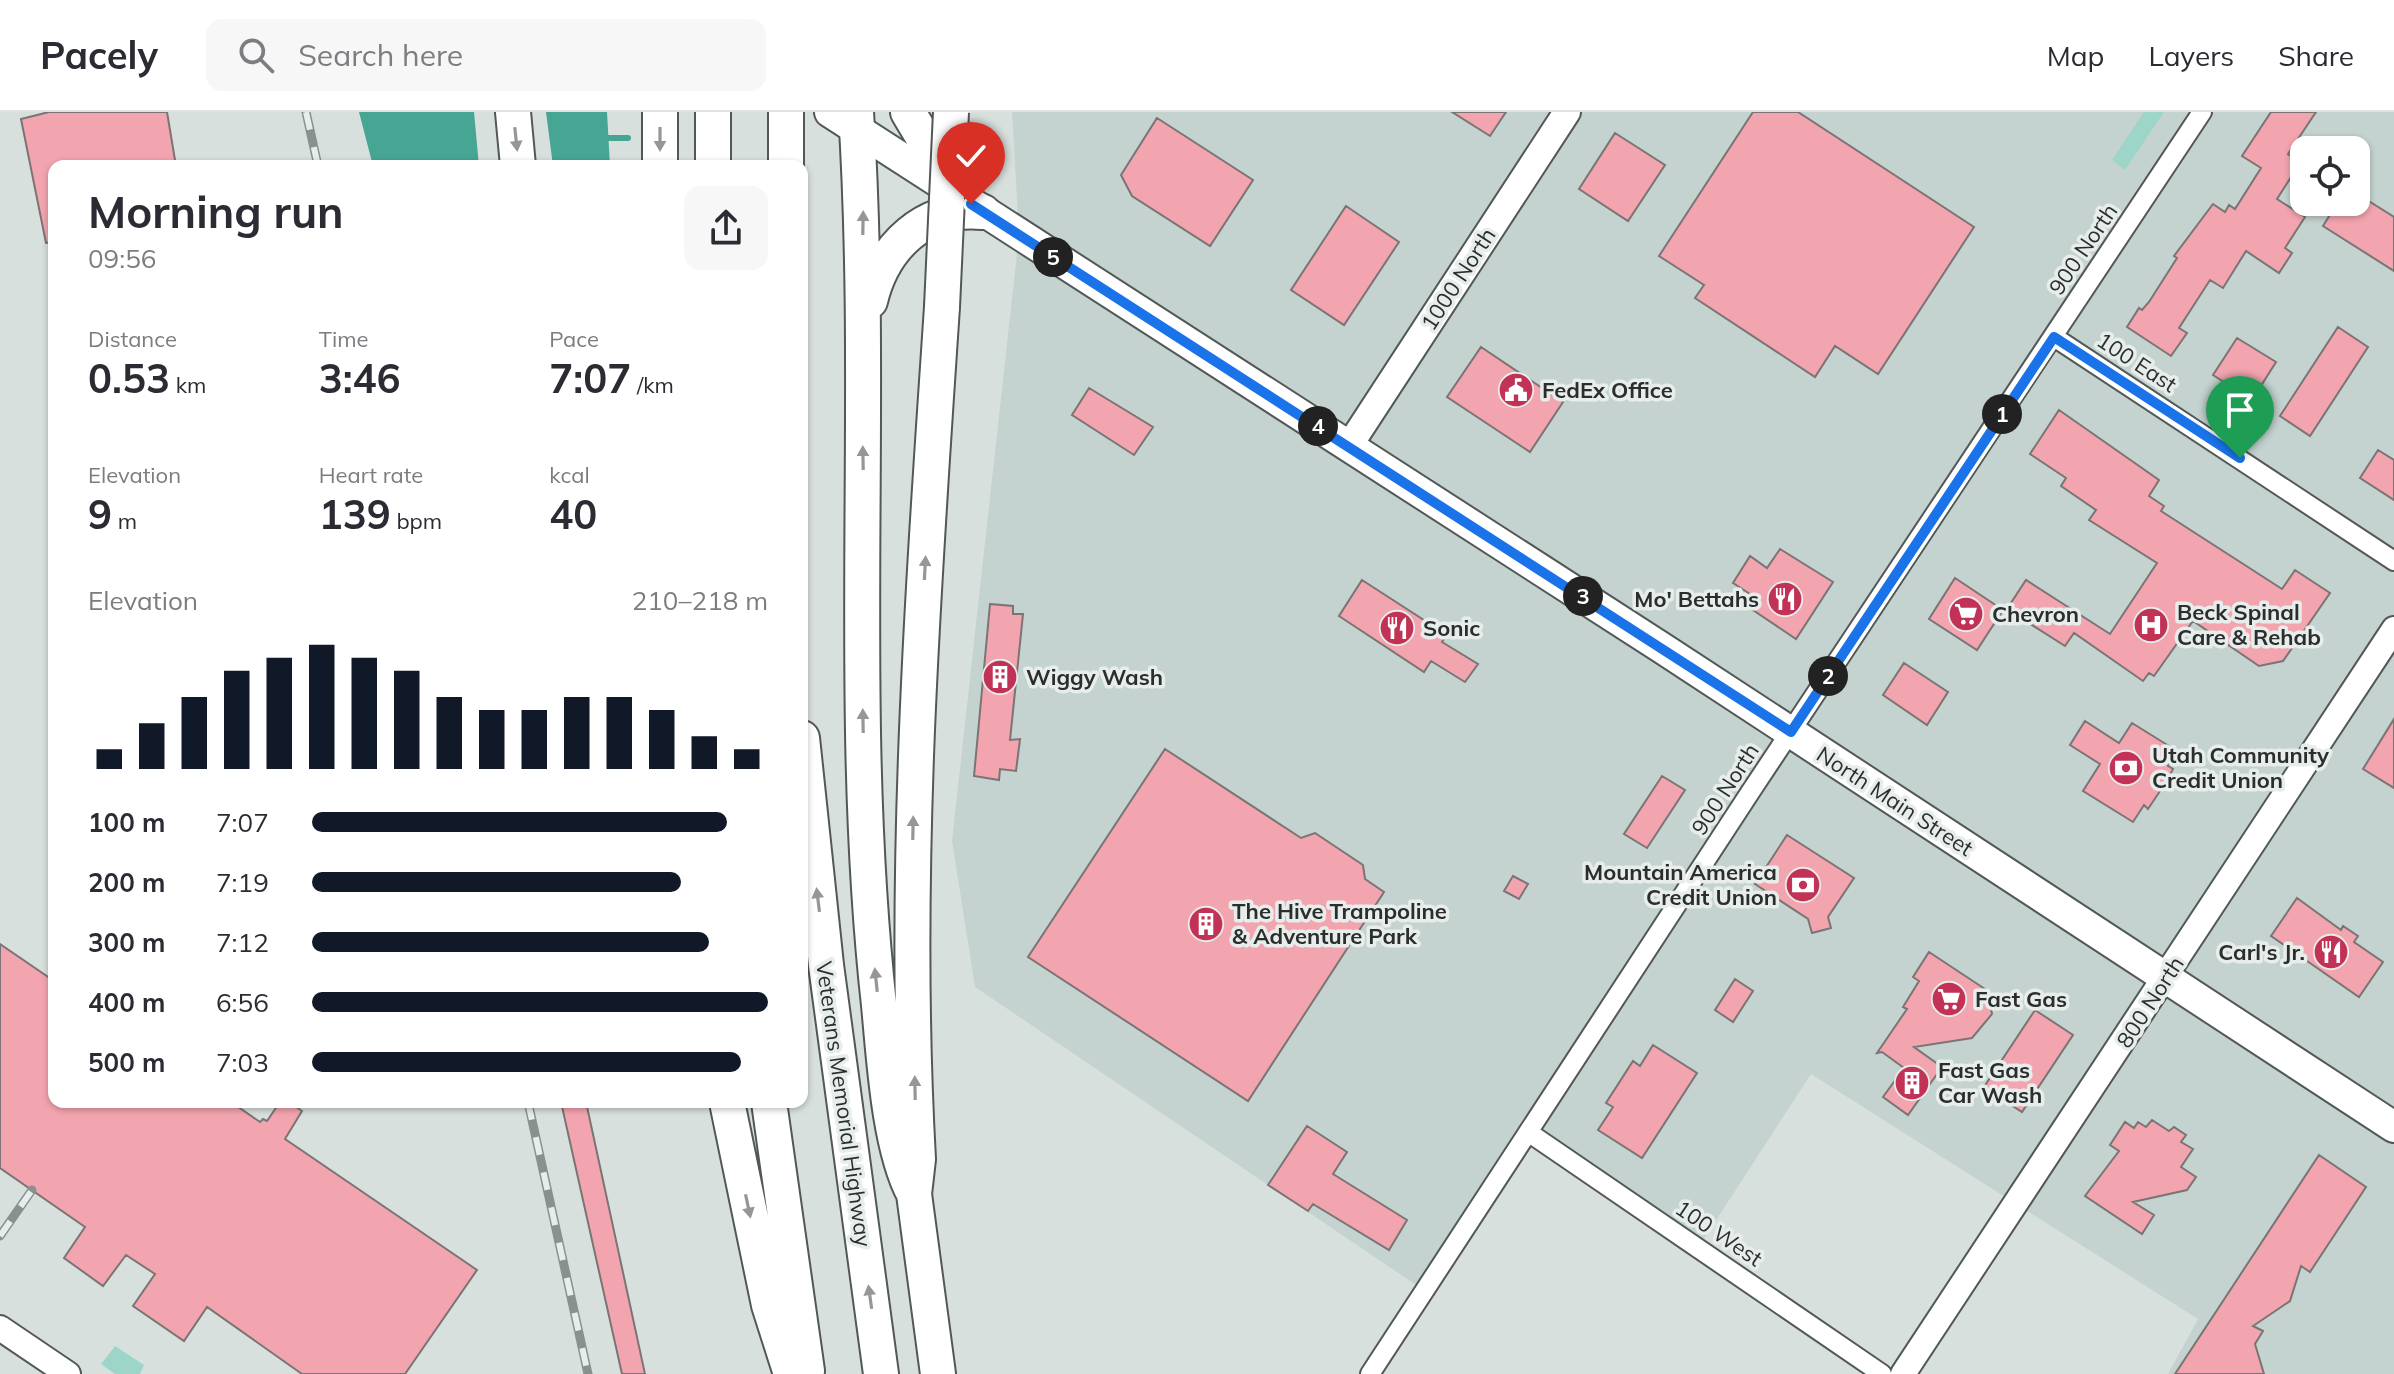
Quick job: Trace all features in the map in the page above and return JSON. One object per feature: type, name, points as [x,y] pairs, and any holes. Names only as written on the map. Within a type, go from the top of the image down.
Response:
[{"type":"highway","points":[[513,112],[517,160]]},
{"type":"highway","points":[[660,112],[660,160]]},
{"type":"highway","points":[[786,112],[786,160]]},
{"type":"highway","points":[[908,112],[933,154],[983,212]]},
{"type":"highway","points":[[938,1374],[914,1194],[918,1159],[911,915],[915,753],[951,112]]},
{"type":"highway","points":[[848,118],[863,207],[867,901],[892,1106],[903,1174],[914,1194]]},
{"type":"highway","points":[[862,329],[873,287],[885,260],[902,238],[938,215],[983,212]]},
{"type":"highway","name":"Veterans Memorial Highway","points":[[808,795],[826,965],[881,1374]]},
{"type":"highway","points":[[726,1108],[769,1305],[791,1374]]},
{"type":"highway","points":[[770,1108],[808,1374]]},
{"type":"main road","name":"1000 North","points":[[1349,446],[1567,112]]},
{"type":"main road","name":"North Main Street","points":[[848,118],[983,212],[1791,732],[2394,1127]]},
{"type":"street","name":"900 North","points":[[1370,1374],[2202,112]]},
{"type":"street","name":"100 East","points":[[2054,337],[2394,561]]},
{"type":"street","name":"800 North","points":[[1903,1374],[2167,978],[2394,629]]},
{"type":"street","name":"100 West","points":[[1528,1132],[1882,1374]]},
{"type":"street","points":[[0,1328],[68,1374]]},
{"type":"shaded area","points":[[359,112],[474,112],[478,160],[371,160]]},
{"type":"shaded area","points":[[546,112],[607,112],[610,160],[552,160]]},
{"type":"shaded area","points":[[1012,112],[2394,112],[2394,1374],[2168,1374],[2198,1319],[1811,1074],[1698,1248],[1528,1132],[1425,1291],[975,987],[952,841],[1019,235]]},
{"type":"shaded area","points":[[2144,112],[2164,112],[2125,170],[2112,160]]},
{"type":"shaded area","points":[[115,1346],[144,1365],[140,1374],[115,1374],[101,1364]]},
{"type":"building","points":[[49,112],[167,112],[175,160],[48,160],[46,243],[21,119]]},
{"type":"building","points":[[1452,112],[1506,112],[1490,136]]},
{"type":"building","points":[[1753,112],[1798,112],[1974,227],[1878,374],[1835,346],[1815,377],[1695,298],[1704,285],[1659,256]]},
{"type":"building","points":[[2271,112],[2316,112],[2300,136],[2290,136],[2290,179],[2277,199],[2290,207],[2290,216],[2305,217],[2285,248],[2292,253],[2279,273],[2246,251],[2223,288],[2210,280],[2179,328],[2187,333],[2171,356],[2127,327],[2139,308],[2142,310],[2149,302],[2177,258],[2174,256],[2213,204],[2225,212],[2229,205],[2235,209],[2261,168],[2242,156]]},
{"type":"building","points":[[1157,118],[1253,180],[1210,246],[1132,196],[1121,175]]},
{"type":"building","points":[[1615,133],[1665,165],[1628,221],[1579,189]]},
{"type":"building","points":[[2370,202],[2394,217],[2394,271],[2323,226],[2329,216],[2370,216]]},
{"type":"building","points":[[1346,206],[1399,242],[1344,325],[1291,290]]},
{"type":"building","points":[[2338,327],[2368,347],[2310,436],[2280,416]]},
{"type":"building","points":[[2237,338],[2276,362],[2252,400],[2213,375]]},
{"type":"building","points":[[1481,347],[1563,402],[1530,452],[1447,397]]},
{"type":"building","points":[[1089,388],[1153,427],[1134,455],[1072,415]]},
{"type":"building","points":[[2059,410],[2159,480],[2149,496],[2164,506],[2161,511],[2282,589],[2295,570],[2330,593],[2283,661],[2259,666],[2193,621],[2154,676],[2149,673],[2143,681],[2074,633],[2065,646],[2007,609],[2026,580],[2110,634],[2157,563],[2089,520],[2096,510],[2061,486],[2066,478],[2030,454]]},
{"type":"building","points":[[2378,450],[2394,460],[2394,500],[2360,478]]},
{"type":"building","name":"Mo' Bettahs","points":[[1780,549],[1833,582],[1796,639],[1744,604],[1750,594],[1733,583],[1750,556],[1767,568]]},
{"type":"building","name":"Chevron","points":[[1955,578],[2003,610],[1977,650],[1929,619]]},
{"type":"building","name":"Sonic","points":[[1362,580],[1447,635],[1442,642],[1478,664],[1465,682],[1431,661],[1424,672],[1339,616]]},
{"type":"building","name":"Wiggy Wash","points":[[990,604],[1013,606],[1013,614],[1023,614],[1010,740],[1020,739],[1016,771],[1000,769],[999,780],[974,776]]},
{"type":"building","points":[[1904,663],[1948,692],[1927,725],[1883,695]]},
{"type":"building","points":[[2394,719],[2394,788],[2363,769]]},
{"type":"building","points":[[2085,721],[2119,743],[2132,723],[2177,751],[2168,766],[2173,769],[2168,779],[2148,809],[2144,805],[2133,822],[2083,791],[2100,764],[2070,745]]},
{"type":"building","name":"The Hive Trampoline & Adventure Park","points":[[1165,749],[1301,838],[1315,833],[1363,865],[1365,879],[1384,892],[1248,1101],[1028,957]]},
{"type":"building","points":[[1662,776],[1685,790],[1647,848],[1624,834]]},
{"type":"building","points":[[1787,835],[1854,878],[1828,917],[1831,928],[1812,933],[1808,919],[1755,884]]},
{"type":"building","points":[[1513,876],[1528,884],[1519,899],[1504,891]]},
{"type":"building","name":"Carl's Jr.","points":[[2297,898],[2341,930],[2343,926],[2358,936],[2354,942],[2383,962],[2359,997],[2271,936]]},
{"type":"building","points":[[0,944],[48,977],[48,1108],[240,1108],[260,1122],[263,1119],[267,1121],[276,1108],[298,1108],[302,1111],[285,1139],[477,1270],[405,1374],[302,1374],[207,1307],[184,1341],[133,1306],[155,1274],[126,1255],[103,1286],[64,1258],[85,1227],[0,1168]]},
{"type":"building","points":[[1929,952],[1988,991],[1992,1014],[1972,1038],[1914,1047],[1942,1067],[1908,1115],[1883,1097],[1904,1068],[1882,1052],[1877,1053],[1907,1009],[1903,1007],[1919,981],[1913,977]]},
{"type":"building","points":[[1735,979],[1753,991],[1733,1022],[1715,1010]]},
{"type":"building","points":[[2035,1010],[2073,1035],[2022,1112],[1984,1087]]},
{"type":"building","points":[[1653,1045],[1697,1073],[1642,1158],[1598,1130],[1613,1107],[1606,1103],[1633,1061],[1640,1066]]},
{"type":"building","points":[[562,1108],[587,1108],[645,1374],[622,1374]]},
{"type":"building","points":[[2152,1120],[2169,1131],[2174,1127],[2186,1135],[2181,1142],[2193,1149],[2181,1167],[2196,1177],[2187,1190],[2133,1202],[2154,1215],[2142,1234],[2085,1196],[2119,1151],[2110,1145],[2125,1122],[2134,1128],[2138,1122],[2146,1127]]},
{"type":"building","points":[[1307,1126],[1347,1152],[1333,1174],[1407,1220],[1389,1250],[1313,1204],[1308,1211],[1268,1185]]},
{"type":"building","points":[[2319,1155],[2366,1187],[2310,1272],[2301,1266],[2290,1301],[2253,1326],[2263,1331],[2255,1344],[2264,1374],[2175,1374]]},
{"type":"waterway","points":[[600,138],[628,138]]},
{"type":"railway","points":[[306,112],[317,160]]},
{"type":"railway","points":[[529,1108],[588,1374]]},
{"type":"railway","points":[[0,1236],[32,1190]]},
{"type":"place","name":"FedEx Office","points":[[1516,390]]},
{"type":"place","name":"Mo' Bettahs","points":[[1785,599]]},
{"type":"place","name":"Chevron","points":[[1966,614]]},
{"type":"place","name":"Beck Spinal Care & Rehab","points":[[2151,625]]},
{"type":"place","name":"Sonic","points":[[1397,628]]},
{"type":"place","name":"Wiggy Wash","points":[[1000,677]]},
{"type":"place","name":"Utah Community Credit Union","points":[[2126,768]]},
{"type":"place","name":"Mountain America Credit Union","points":[[1803,885]]},
{"type":"place","name":"The Hive Trampoline & Adventure Park","points":[[1206,924]]},
{"type":"place","name":"Carl's Jr.","points":[[2331,952]]},
{"type":"place","name":"Fast Gas","points":[[1949,999]]},
{"type":"place","name":"Fast Gas Car Wash","points":[[1912,1083]]},
{"type":"route","points":[[971,204],[1791,732],[2054,337],[2240,458]]}]
